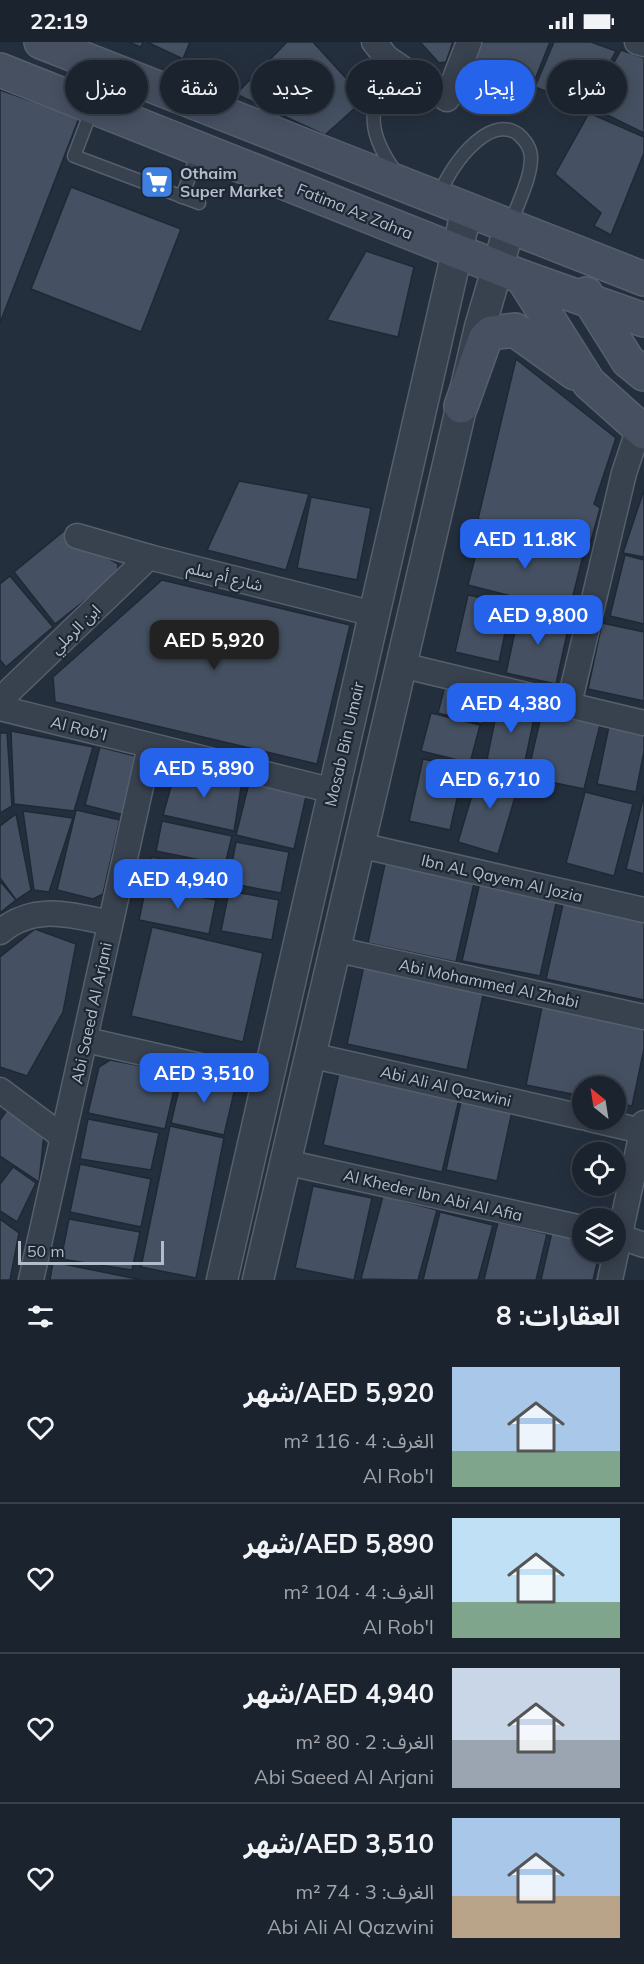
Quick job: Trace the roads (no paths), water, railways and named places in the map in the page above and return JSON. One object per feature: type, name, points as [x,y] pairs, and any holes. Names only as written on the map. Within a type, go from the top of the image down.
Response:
[{"type":"main road","points":[[41,42],[637,276]]},
{"type":"main road","name":"Fatima Az Zahra","points":[[0,70],[65,96]]},
{"type":"main road","name":"Fatima Az Zahra","points":[[110,114],[455,251],[644,320]]},
{"type":"main road","points":[[407,232],[424,233],[433,230],[439,224],[440,209],[435,196]]},
{"type":"main road","points":[[551,241],[598,303]]},
{"type":"main road","points":[[509,271],[597,392]]},
{"type":"main road","points":[[637,276],[608,275],[595,286],[595,294],[628,361],[641,371]]},
{"type":"main road","points":[[461,406],[484,339],[491,333],[501,330],[515,330],[597,392],[641,430]]},
{"type":"main road","points":[[597,392],[599,371],[615,363],[641,371]]},
{"type":"street","points":[[381,50],[447,99],[469,42]]},
{"type":"street","points":[[637,42],[644,44]]},
{"type":"street","name":"Mosab Bin Umair","points":[[222,1280],[455,251],[435,196]]},
{"type":"street","points":[[262,1279],[285,1162],[461,406],[471,367],[509,271],[510,225]]},
{"type":"street","points":[[431,361],[437,350],[450,343],[466,351],[471,367]]},
{"type":"street","points":[[569,704],[624,473],[641,430]]},
{"type":"street","name":"شارع أم سلم","points":[[78,536],[149,557],[374,614]]},
{"type":"street","name":"ابن الرملي","points":[[0,700],[149,557]]},
{"type":"street","points":[[401,665],[644,723]]},
{"type":"street","name":"Al Rob'I","points":[[0,708],[333,791]]},
{"type":"street","name":"Abi Saeed Al Arjani","points":[[31,1280],[150,746]]},
{"type":"street","name":"Ibn AL Qayem Al Jozia","points":[[359,845],[644,910]]},
{"type":"street","points":[[0,932],[17,919],[40,913],[63,914],[110,923]]},
{"type":"street","name":"Abi Mohammed Al Zhabi","points":[[334,949],[644,1017]]},
{"type":"street","points":[[86,1040],[267,1081]]},
{"type":"street","name":"Abi Ali Al Qazwini","points":[[310,1055],[572,1115]]},
{"type":"street","points":[[0,1090],[63,1137]]},
{"type":"street","points":[[624,1208],[643,1127],[626,1124]]},
{"type":"street","points":[[250,1155],[285,1162]]},
{"type":"street","name":"Al Kheder Ibn Abi Al Afia","points":[[285,1162],[572,1226]]},
{"type":"street","points":[[626,1239],[644,1245]]},
{"type":"street","points":[[610,1280],[613,1262]]},
{"type":"lane","points":[[381,50],[373,133],[387,161],[435,196],[446,178],[482,135],[499,129],[509,129],[524,140],[531,157],[510,225]]},
{"type":"lane","points":[[89,114],[74,156],[200,203]]},
{"type":"lane","points":[[183,197],[199,149]]},
{"type":"place","name":"Othaim Super Market","points":[[157,182]]}]
